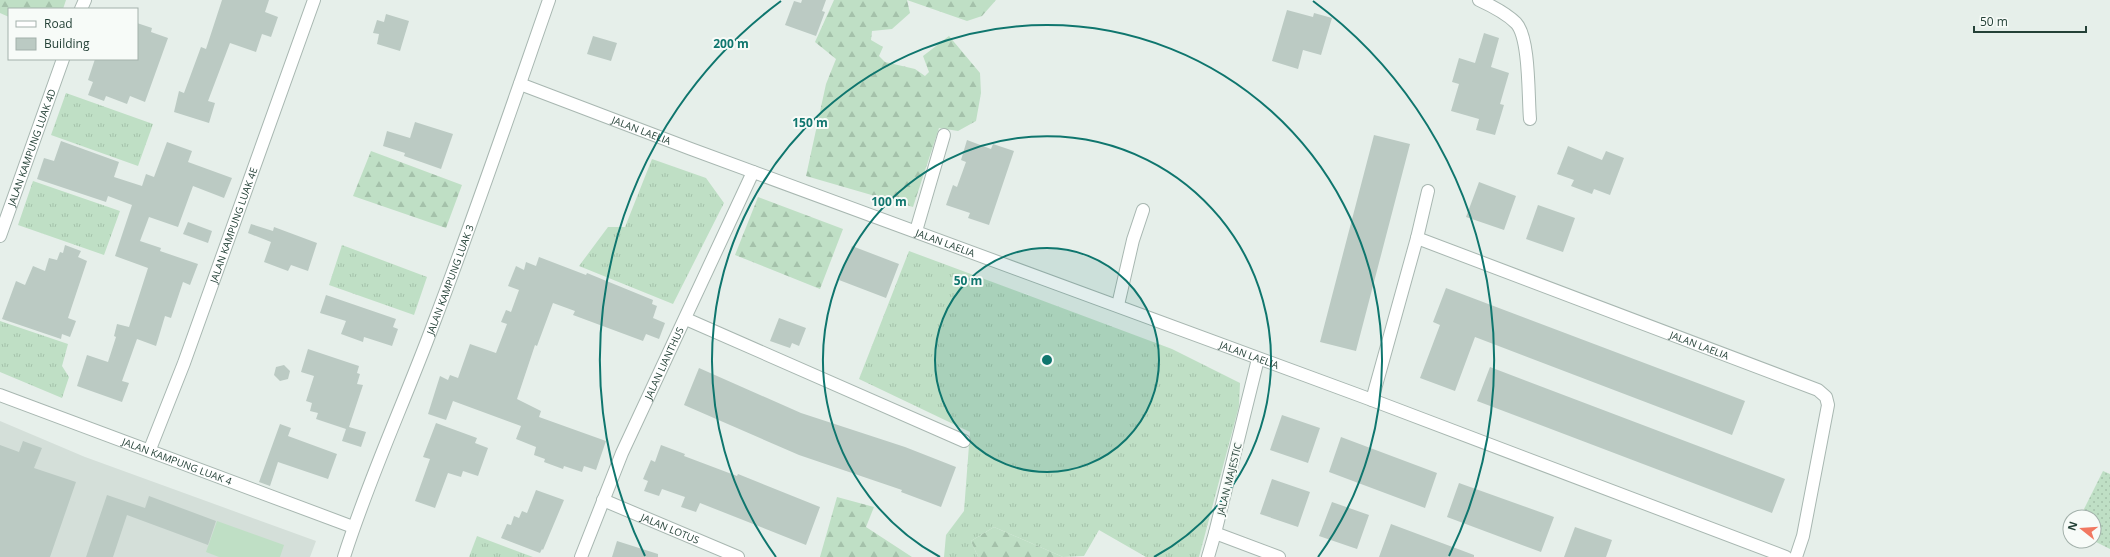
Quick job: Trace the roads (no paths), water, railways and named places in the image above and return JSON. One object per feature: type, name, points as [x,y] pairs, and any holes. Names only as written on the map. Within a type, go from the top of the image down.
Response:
[{"type":"street","name":"JALAN KAMPUNG LUAK 4E","points":[[150,449],[184,363],[314,0]]},
{"type":"street","name":"JALAN KAMPUNG LUAK 3","points":[[344,557],[354,527],[433,325],[520,84],[548,0]]},
{"type":"street","points":[[1480,0],[1494,6],[1516,23],[1525,40],[1530,119]]},
{"type":"street","name":"JALAN KAMPUNG LUAK 4D","points":[[0,236],[64,60]]},
{"type":"street","name":"JALAN LAELIA","points":[[520,84],[753,172],[1118,305],[1786,557]]},
{"type":"street","points":[[916,231],[944,135]]},
{"type":"street","name":"JALAN LIANTHUS","points":[[582,557],[622,453],[686,319],[753,172]]},
{"type":"street","points":[[1372,400],[1418,238],[1428,191]]},
{"type":"street","points":[[1118,305],[1133,240],[1144,210]]},
{"type":"street","name":"JALAN LAELIA","points":[[1418,238],[1818,390],[1826,398],[1828,405],[1803,536],[1796,557]]},
{"type":"street","points":[[686,319],[964,441]]},
{"type":"street","name":"JALAN MAJESTIC","points":[[1208,557],[1258,359]]},
{"type":"street","name":"JALAN KAMPUNG LUAK 4","points":[[0,395],[150,449],[354,527]]},
{"type":"street","name":"JALAN LOTUS","points":[[603,500],[738,557]]},
{"type":"street","points":[[1215,533],[1279,557]]}]
